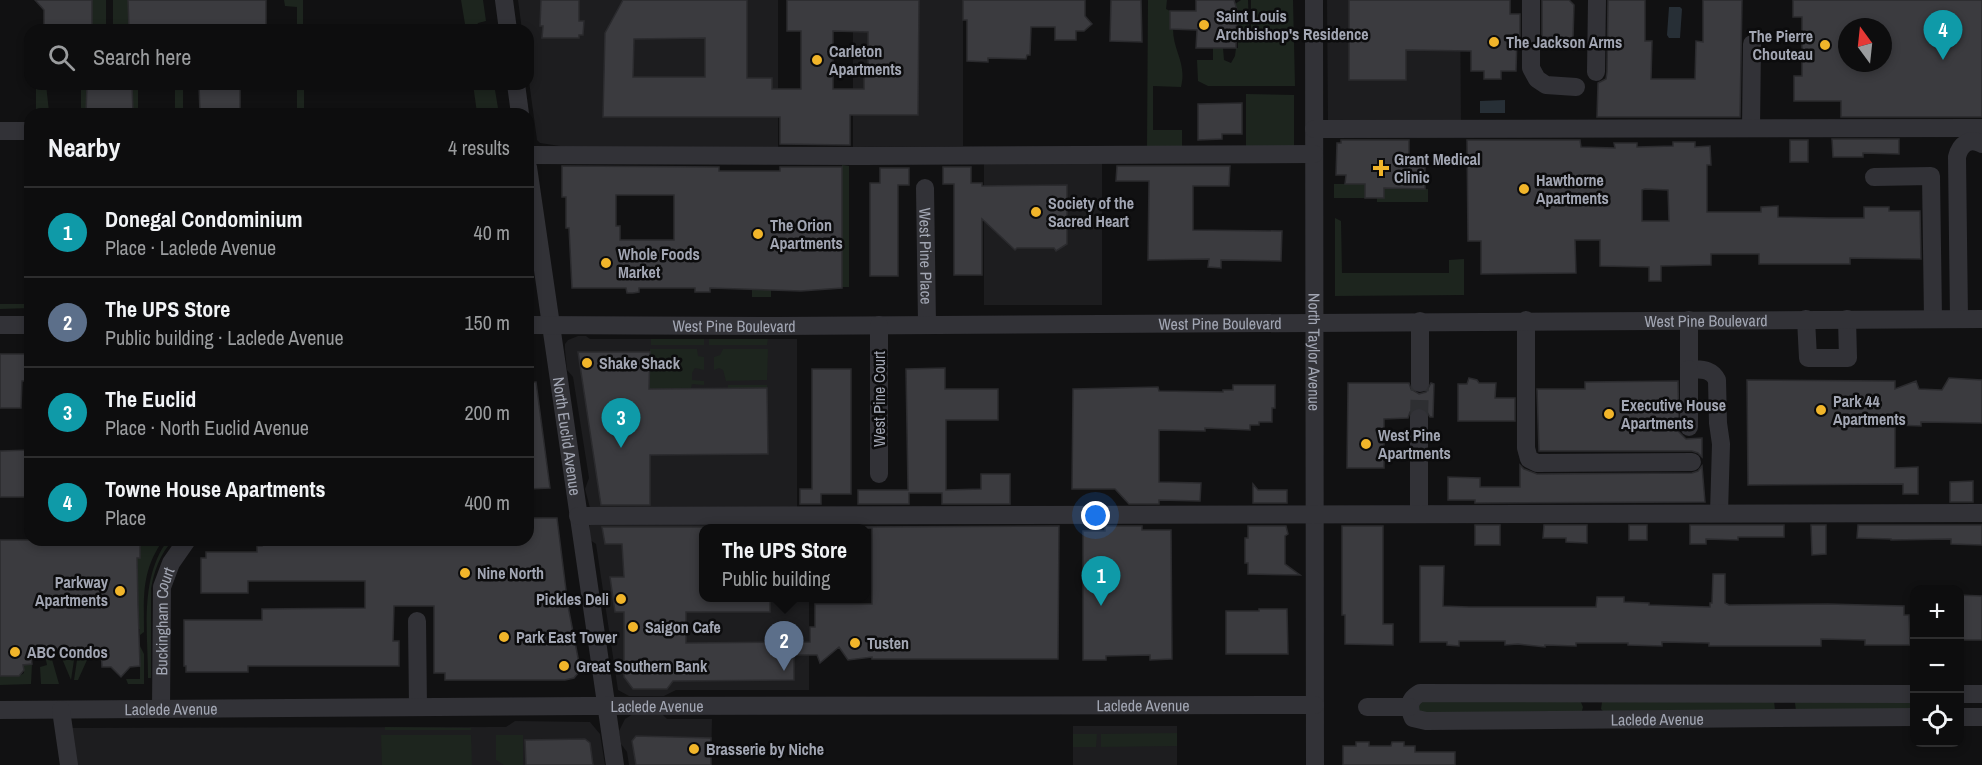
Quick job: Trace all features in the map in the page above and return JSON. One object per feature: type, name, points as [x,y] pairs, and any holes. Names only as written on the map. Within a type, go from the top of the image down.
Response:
[{"type":"street","points":[[504,0],[507,24]]},
{"type":"street","name":"North Taylor Avenue","points":[[1314,0],[1315,765]]},
{"type":"street","points":[[1531,0],[1531,68],[1537,79],[1546,85],[1576,87]]},
{"type":"street","points":[[1596,72],[1597,0]]},
{"type":"street","points":[[1751,128],[1752,44]]},
{"type":"street","points":[[517,90],[519,108]]},
{"type":"street","points":[[1314,129],[1982,128]]},
{"type":"street","points":[[0,131],[24,131]]},
{"type":"street","points":[[1959,319],[1957,157],[1959,148],[1964,143],[1979,142],[1982,144]]},
{"type":"street","points":[[534,154],[887,156],[1314,154]]},
{"type":"street","points":[[1874,177],[1931,176],[1933,319]]},
{"type":"street","name":"West Pine Place","points":[[925,188],[927,323]]},
{"type":"street","name":"North Euclid Avenue","points":[[534,208],[615,765]]},
{"type":"street","points":[[1806,319],[1808,357],[1848,358],[1847,319]]},
{"type":"street","name":"West Pine Boulevard","points":[[534,325],[1982,319]]},
{"type":"street","points":[[1526,320],[1526,448],[1529,459],[1537,463],[1692,462]]},
{"type":"street","points":[[1689,320],[1689,426]]},
{"type":"street","points":[[1420,321],[1420,383]]},
{"type":"street","points":[[0,325],[24,325]]},
{"type":"street","name":"West Pine Court","points":[[879,325],[879,474]]},
{"type":"street","points":[[1689,369],[1707,370],[1717,380],[1721,444],[1719,513]]},
{"type":"street","points":[[1419,418],[1419,514]]},
{"type":"street","points":[[578,516],[1982,513]]},
{"type":"street","name":"Buckingham Court","points":[[161,709],[162,587],[171,563],[183,546]]},
{"type":"street","points":[[417,621],[418,707]]},
{"type":"street","name":"Laclede Avenue","points":[[1910,694],[1420,693],[1414,696],[1410,707],[1413,717],[1426,721],[1910,717]]},
{"type":"street","points":[[1964,694],[1982,694]]},
{"type":"street","name":"Laclede Avenue","points":[[0,710],[1315,705]]},
{"type":"street","points":[[1367,707],[1410,707]]},
{"type":"street","points":[[61,710],[69,765]]},
{"type":"street","points":[[1964,717],[1982,717]]},
{"type":"shaded area","points":[[92,0],[106,0],[106,24],[92,24]]},
{"type":"shaded area","points":[[113,0],[128,0],[129,24],[113,24]]},
{"type":"shaded area","points":[[284,0],[303,0],[303,24],[297,24],[297,7],[285,6]]},
{"type":"shaded area","points":[[461,0],[483,0],[486,21],[465,24]]},
{"type":"shaded area","points":[[518,0],[778,0],[778,149],[573,148],[540,143],[537,140],[530,90],[534,90],[534,24],[521,24]]},
{"type":"shaded area","points":[[853,0],[963,0],[963,146],[853,147]]},
{"type":"shaded area","points":[[1148,0],[1167,0],[1166,9],[1170,11],[1170,29],[1173,29],[1182,71],[1181,87],[1153,86],[1153,130],[1182,130],[1182,146],[1147,146]]},
{"type":"shaded area","points":[[1241,0],[1248,0],[1249,27],[1247,29],[1236,29],[1240,20],[1235,12],[1235,4]]},
{"type":"shaded area","points":[[1251,0],[1293,0],[1295,86],[1208,86],[1198,81],[1197,60],[1213,60],[1213,48],[1223,48],[1224,60],[1231,63],[1236,48],[1238,48],[1238,33],[1251,34]]},
{"type":"shaded area","points":[[1327,0],[1460,0],[1461,122],[1328,123]]},
{"type":"shaded area","points":[[1669,7],[1682,9],[1680,38],[1669,38],[1667,35]]},
{"type":"shaded area","points":[[36,90],[47,90],[49,108],[36,108]]},
{"type":"shaded area","points":[[81,90],[87,90],[86,108],[81,108]]},
{"type":"shaded area","points":[[132,90],[138,90],[138,108],[133,108]]},
{"type":"shaded area","points":[[175,90],[183,90],[183,108],[175,108]]},
{"type":"shaded area","points":[[297,90],[304,90],[304,108],[297,108]]},
{"type":"shaded area","points":[[474,90],[495,90],[498,108],[476,108]]},
{"type":"shaded area","points":[[1246,94],[1294,95],[1294,146],[1246,146]]},
{"type":"shaded area","points":[[1505,100],[1505,113],[1480,113],[1480,101]]},
{"type":"shaded area","points":[[984,161],[1102,161],[1102,305],[984,305]]},
{"type":"shaded area","points":[[842,165],[849,166],[849,287],[842,287]]},
{"type":"shaded area","points":[[1334,184],[1365,184],[1365,198],[1334,198]]},
{"type":"shaded area","points":[[1384,188],[1428,189],[1428,202],[1377,202]]},
{"type":"shaded area","points":[[1335,218],[1341,221],[1342,273],[1449,273],[1449,260],[1464,259],[1464,295],[1335,296]]},
{"type":"shaded area","points":[[752,288],[771,288],[771,297],[752,297]]},
{"type":"shaded area","points":[[0,304],[24,304],[24,308],[0,309]]},
{"type":"shaded area","points":[[586,336],[590,339],[797,339],[797,509],[590,508],[585,489],[589,478],[573,377],[567,370],[565,350],[568,340]]},
{"type":"shaded area","points":[[651,339],[704,339],[704,345],[651,345]]},
{"type":"shaded area","points":[[709,339],[768,339],[767,345],[709,345]]},
{"type":"shaded area","points":[[650,349],[697,349],[698,356],[704,357],[704,370],[695,368],[692,380],[704,381],[704,385],[692,384],[691,388],[649,389]]},
{"type":"shaded area","points":[[723,349],[768,349],[767,380],[726,381],[723,370],[719,368],[714,370],[714,357],[720,355]]},
{"type":"shaded area","points":[[728,385],[767,385],[767,388],[728,388]]},
{"type":"shaded area","points":[[809,523],[809,524],[700,524]]},
{"type":"shaded area","points":[[699,524],[699,602],[809,602],[809,690],[676,690],[664,696],[629,696],[618,690],[596,544],[590,540],[590,525]]},
{"type":"shaded area","points":[[139,546],[160,546],[147,574],[144,596],[144,632],[140,635],[140,629],[138,629],[137,558]]},
{"type":"shaded area","points":[[164,546],[168,546],[158,563],[151,589],[151,678],[148,678],[147,606],[153,571]]},
{"type":"shaded area","points":[[140,646],[144,654],[144,684],[128,684],[126,679],[140,679]]},
{"type":"shaded area","points":[[49,649],[59,684],[41,684],[40,667],[47,665],[44,650]]},
{"type":"shaded area","points":[[58,649],[88,649],[87,660],[78,680],[74,680],[77,660],[85,660],[85,653],[63,654],[64,660],[74,660],[71,680]]},
{"type":"shaded area","points":[[32,664],[31,684],[0,685],[0,676],[19,676],[24,673],[23,665]]},
{"type":"shaded area","points":[[1910,698],[1910,713],[1796,711],[1796,700]]},
{"type":"shaded area","points":[[1423,700],[1580,700],[1583,707],[1582,711],[1426,714],[1419,711],[1419,703]]},
{"type":"shaded area","points":[[1774,701],[1775,710],[1604,712],[1601,709],[1602,702]]},
{"type":"shaded area","points":[[633,714],[663,715],[667,719],[712,719],[711,765],[629,765],[619,731],[625,719]]},
{"type":"shaded area","points":[[515,721],[590,722],[600,734],[605,765],[75,765],[70,728],[506,727]]},
{"type":"shaded area","points":[[1073,726],[1177,726],[1177,765],[1073,765]]},
{"type":"shaded area","points":[[385,727],[471,728],[471,730],[385,730]]},
{"type":"shaded area","points":[[1177,733],[1177,746],[1101,747],[1101,734]]},
{"type":"shaded area","points":[[1073,734],[1097,734],[1096,747],[1073,747]]},
{"type":"shaded area","points":[[381,735],[471,735],[472,765],[382,765]]},
{"type":"shaded area","points":[[496,735],[523,735],[523,765],[504,765],[496,760]]},
{"type":"building","points":[[35,0],[92,0],[92,24],[44,24],[44,10]]},
{"type":"building","points":[[128,0],[266,0],[266,24],[129,24]]},
{"type":"building","points":[[541,0],[579,0],[579,21],[584,21],[583,35],[579,35],[579,38],[542,38]]},
{"type":"building","points":[[623,0],[747,0],[747,78],[772,78],[772,89],[801,89],[801,31],[787,31],[787,0],[919,0],[918,115],[850,115],[850,145],[780,144],[780,117],[603,117],[605,33]],"holes":[[[833,31],[868,32],[868,68],[864,68],[864,89],[833,89]],[[705,38],[705,77],[633,77],[634,39]]]},
{"type":"building","points":[[963,0],[1085,0],[1085,16],[1092,24],[1084,31],[1076,31],[1076,40],[1055,40],[1055,27],[1031,27],[1030,55],[1027,55],[1026,59],[988,58],[988,62],[967,61],[967,20],[963,20]]},
{"type":"building","points":[[1111,0],[1141,0],[1142,42],[1110,41]]},
{"type":"building","name":"Saint Louis Archbishop's Residence","points":[[1196,0],[1234,0],[1240,20],[1236,27],[1236,48],[1196,48],[1197,30],[1170,29],[1170,11],[1196,11]]},
{"type":"building","points":[[1349,0],[1510,0],[1510,14],[1520,14],[1516,71],[1501,71],[1501,79],[1484,79],[1484,71],[1471,71],[1471,51],[1406,50],[1406,80],[1349,80]]},
{"type":"building","points":[[1542,0],[1569,0],[1574,5],[1573,38],[1542,37]]},
{"type":"building","points":[[1608,0],[1645,0],[1645,41],[1652,41],[1651,79],[1695,79],[1696,41],[1703,42],[1703,0],[1742,0],[1740,117],[1597,117],[1598,83],[1606,79],[1607,72]]},
{"type":"building","points":[[1793,0],[1982,0],[1982,117],[1841,117],[1841,101],[1794,101],[1794,76],[1802,76],[1802,17],[1793,17]]},
{"type":"building","points":[[87,90],[132,90],[133,108],[86,108]]},
{"type":"building","points":[[199,90],[240,90],[240,108],[200,108]]},
{"type":"building","points":[[1242,103],[1242,134],[1222,134],[1222,139],[1198,140],[1198,104]]},
{"type":"building","points":[[1832,139],[1899,139],[1899,154],[1863,153],[1863,157],[1833,157]]},
{"type":"building","name":"Grant Medical Clinic","points":[[1341,140],[1409,140],[1409,161],[1425,161],[1425,189],[1384,188],[1384,198],[1365,198],[1365,184],[1345,184],[1346,175],[1336,175],[1337,143],[1341,143]]},
{"type":"building","points":[[1467,140],[1580,140],[1581,147],[1615,148],[1614,143],[1637,143],[1637,147],[1673,146],[1673,142],[1695,142],[1695,147],[1710,146],[1711,165],[1707,165],[1707,212],[1761,212],[1761,207],[1778,206],[1778,217],[1864,218],[1864,207],[1889,207],[1889,211],[1920,211],[1921,259],[1850,258],[1850,264],[1759,264],[1759,254],[1711,254],[1711,265],[1661,266],[1661,281],[1649,281],[1649,267],[1600,266],[1600,240],[1575,240],[1576,273],[1481,274],[1481,241],[1468,241]],"holes":[[[1642,190],[1668,190],[1669,221],[1642,221]]]},
{"type":"building","points":[[1790,140],[1808,140],[1808,162],[1790,162]]},
{"type":"building","name":"The Orion Apartments","points":[[562,166],[719,167],[719,171],[780,171],[780,167],[842,167],[842,288],[801,291],[710,288],[710,292],[695,292],[695,288],[639,288],[639,292],[627,293],[626,288],[572,288],[569,228],[566,228],[566,197],[562,197]],"holes":[[[616,195],[674,195],[674,240],[620,240],[620,226],[616,226]]]},
{"type":"building","points":[[1117,166],[1230,166],[1229,186],[1193,186],[1193,230],[1282,231],[1281,261],[1221,260],[1221,268],[1208,267],[1209,259],[1148,260],[1149,181],[1116,181]]},
{"type":"building","points":[[943,167],[971,167],[971,183],[982,183],[982,186],[1067,185],[1067,244],[1056,251],[1054,248],[1017,248],[1015,250],[982,219],[982,275],[954,275],[954,184],[943,184]]},
{"type":"building","points":[[880,168],[909,168],[909,185],[898,185],[898,276],[870,276],[870,183],[880,183]]},
{"type":"building","points":[[578,352],[650,352],[649,389],[767,388],[768,454],[650,455],[650,505],[601,505]]},
{"type":"building","points":[[0,354],[24,354],[21,408],[0,408]]},
{"type":"building","points":[[945,368],[945,389],[998,389],[998,420],[946,420],[946,490],[981,489],[981,474],[1010,474],[1010,504],[942,504],[942,493],[909,493],[909,504],[858,504],[858,490],[908,490],[906,369]]},
{"type":"building","points":[[812,369],[851,369],[851,494],[821,494],[821,504],[800,504],[800,489],[812,489]]},
{"type":"building","points":[[1469,378],[1479,383],[1496,383],[1495,398],[1515,398],[1515,421],[1458,421],[1458,384],[1467,384]]},
{"type":"building","name":"Park 44 Apartments","points":[[1949,378],[1982,380],[1982,423],[1921,422],[1921,426],[1895,425],[1895,468],[1918,467],[1918,494],[1903,494],[1903,484],[1748,485],[1747,380],[1895,381],[1895,389],[1916,381],[1919,389],[1942,390]]},
{"type":"building","name":"Executive House Apartments","points":[[1678,381],[1679,432],[1686,439],[1702,438],[1702,457],[1692,451],[1539,451],[1537,389],[1585,389],[1585,382]]},
{"type":"building","points":[[534,382],[536,382],[550,488],[534,489]]},
{"type":"building","name":"West Pine Apartments","points":[[1348,383],[1409,383],[1411,389],[1419,394],[1426,392],[1431,383],[1434,384],[1433,417],[1430,417],[1425,409],[1418,407],[1410,412],[1408,418],[1384,419],[1384,468],[1347,468]]},
{"type":"building","points":[[1233,385],[1275,385],[1275,408],[1272,408],[1272,422],[1250,425],[1250,430],[1205,428],[1205,431],[1159,430],[1159,482],[1201,483],[1200,501],[1159,500],[1159,504],[1129,504],[1115,489],[1072,489],[1073,389],[1158,387],[1159,391],[1223,392],[1223,390],[1233,390]]},
{"type":"building","points":[[24,450],[24,497],[0,497],[0,451]]},
{"type":"building","points":[[1520,465],[1537,474],[1692,473],[1698,471],[1702,466],[1705,502],[1475,503],[1475,500],[1448,500],[1448,477],[1480,478],[1480,487],[1520,487]]},
{"type":"building","points":[[1973,481],[1973,502],[1950,502],[1950,482]]},
{"type":"building","points":[[1253,484],[1258,490],[1287,490],[1287,503],[1253,503]]},
{"type":"building","points":[[534,518],[557,518],[579,672],[574,678],[565,680],[445,680],[445,673],[434,673],[434,606],[394,606],[393,641],[399,641],[399,666],[248,666],[248,672],[186,672],[184,620],[262,620],[262,609],[365,608],[365,581],[248,581],[248,593],[201,593],[201,558],[206,558],[206,552],[257,552],[257,546],[534,546]]},
{"type":"building","points":[[1475,525],[1500,525],[1500,545],[1475,545]]},
{"type":"building","points":[[1544,525],[1587,525],[1587,543],[1566,542],[1566,538],[1543,538]]},
{"type":"building","points":[[1629,525],[1647,525],[1647,540],[1629,540]]},
{"type":"building","points":[[1690,525],[1784,525],[1784,537],[1738,537],[1738,540],[1706,539],[1706,544],[1690,544]]},
{"type":"building","points":[[1811,525],[1826,525],[1826,554],[1812,555]]},
{"type":"building","points":[[1858,525],[1982,525],[1982,545],[1951,544],[1951,539],[1857,538]]},
{"type":"building","points":[[1059,526],[1058,659],[872,659],[872,657],[848,660],[839,647],[820,663],[817,655],[794,655],[794,680],[673,681],[667,689],[633,689],[624,677],[624,612],[615,612],[610,577],[624,577],[622,544],[605,544],[602,527],[699,527],[699,602],[770,602],[770,612],[686,612],[686,643],[810,642],[810,627],[815,627],[815,604],[872,604],[872,528],[870,527]]},
{"type":"building","points":[[1105,526],[1142,526],[1142,530],[1171,530],[1172,659],[1150,660],[1150,655],[1106,656],[1106,660],[1083,660],[1083,531],[1105,531]]},
{"type":"building","points":[[1248,526],[1286,526],[1288,534],[1285,536],[1285,564],[1300,575],[1248,574],[1248,563],[1245,563],[1245,538],[1248,538]]},
{"type":"building","points":[[1342,526],[1383,526],[1383,624],[1393,624],[1393,645],[1345,644],[1345,615],[1342,615]]},
{"type":"building","points":[[0,540],[24,540],[24,546],[140,546],[140,558],[137,558],[140,666],[130,667],[121,677],[111,667],[102,667],[101,649],[30,649],[32,664],[23,665],[24,670],[19,676],[0,676]]},
{"type":"building","points":[[1420,566],[1444,566],[1443,606],[1596,607],[1597,597],[1624,597],[1624,602],[1649,603],[1649,605],[1710,607],[1713,574],[1725,574],[1725,603],[1729,605],[1904,606],[1904,615],[1909,615],[1910,645],[1865,645],[1865,640],[1821,639],[1821,646],[1709,646],[1709,643],[1662,642],[1662,646],[1628,645],[1628,643],[1576,643],[1576,646],[1545,645],[1545,647],[1505,645],[1505,641],[1459,641],[1459,646],[1447,645],[1447,642],[1420,642]]},
{"type":"building","points":[[1964,595],[1982,596],[1982,640],[1964,640]]},
{"type":"building","points":[[1259,609],[1287,609],[1288,654],[1226,654],[1226,611],[1259,611]]},
{"type":"building","points":[[636,736],[711,738],[711,765],[636,765],[632,741]]},
{"type":"building","points":[[585,739],[590,743],[593,765],[526,765],[525,740]]},
{"type":"building","points":[[1356,742],[1369,742],[1369,746],[1391,746],[1392,742],[1404,742],[1404,746],[1415,746],[1415,752],[1455,752],[1455,765],[1343,765],[1343,746],[1356,746]]},
{"type":"tunnel","points":[[1419,418],[1420,383]]},
{"type":"place","name":"Saint Louis Archbishop's Residence","points":[[1204,25]]},
{"type":"place","name":"The Jackson Arms","points":[[1494,42]]},
{"type":"place","name":"The Pierre Chouteau","points":[[1825,45]]},
{"type":"place","name":"Carleton Apartments","points":[[817,60]]},
{"type":"place","name":"Towne House Apartments","points":[[1943,60]]},
{"type":"place","name":"Grant Medical Clinic","points":[[1381,168]]},
{"type":"place","name":"Hawthorne Apartments","points":[[1524,189]]},
{"type":"place","name":"Society of the Sacred Heart","points":[[1036,212]]},
{"type":"place","name":"The Orion Apartments","points":[[758,234]]},
{"type":"place","name":"Whole Foods Market","points":[[606,263]]},
{"type":"place","name":"Shake Shack","points":[[587,363]]},
{"type":"place","name":"Park 44 Apartments","points":[[1821,410]]},
{"type":"place","name":"Executive House Apartments","points":[[1609,414]]},
{"type":"place","name":"West Pine Apartments","points":[[1366,444]]},
{"type":"place","name":"The Euclid","points":[[621,448]]},
{"type":"place","name":"Nine North","points":[[465,573]]},
{"type":"place","name":"Parkway Apartments","points":[[120,591]]},
{"type":"place","name":"Pickles Deli","points":[[621,599]]},
{"type":"place","name":"Donegal Condominium","points":[[1101,606]]},
{"type":"place","name":"Saigon Cafe","points":[[633,627]]},
{"type":"place","name":"Park East Tower","points":[[504,637]]},
{"type":"place","name":"Tusten","points":[[855,643]]},
{"type":"place","name":"ABC Condos","points":[[15,652]]},
{"type":"place","name":"Great Southern Bank","points":[[564,666]]},
{"type":"place","name":"The UPS Store","points":[[784,671]]},
{"type":"place","name":"Brasserie by Niche","points":[[694,749]]}]
